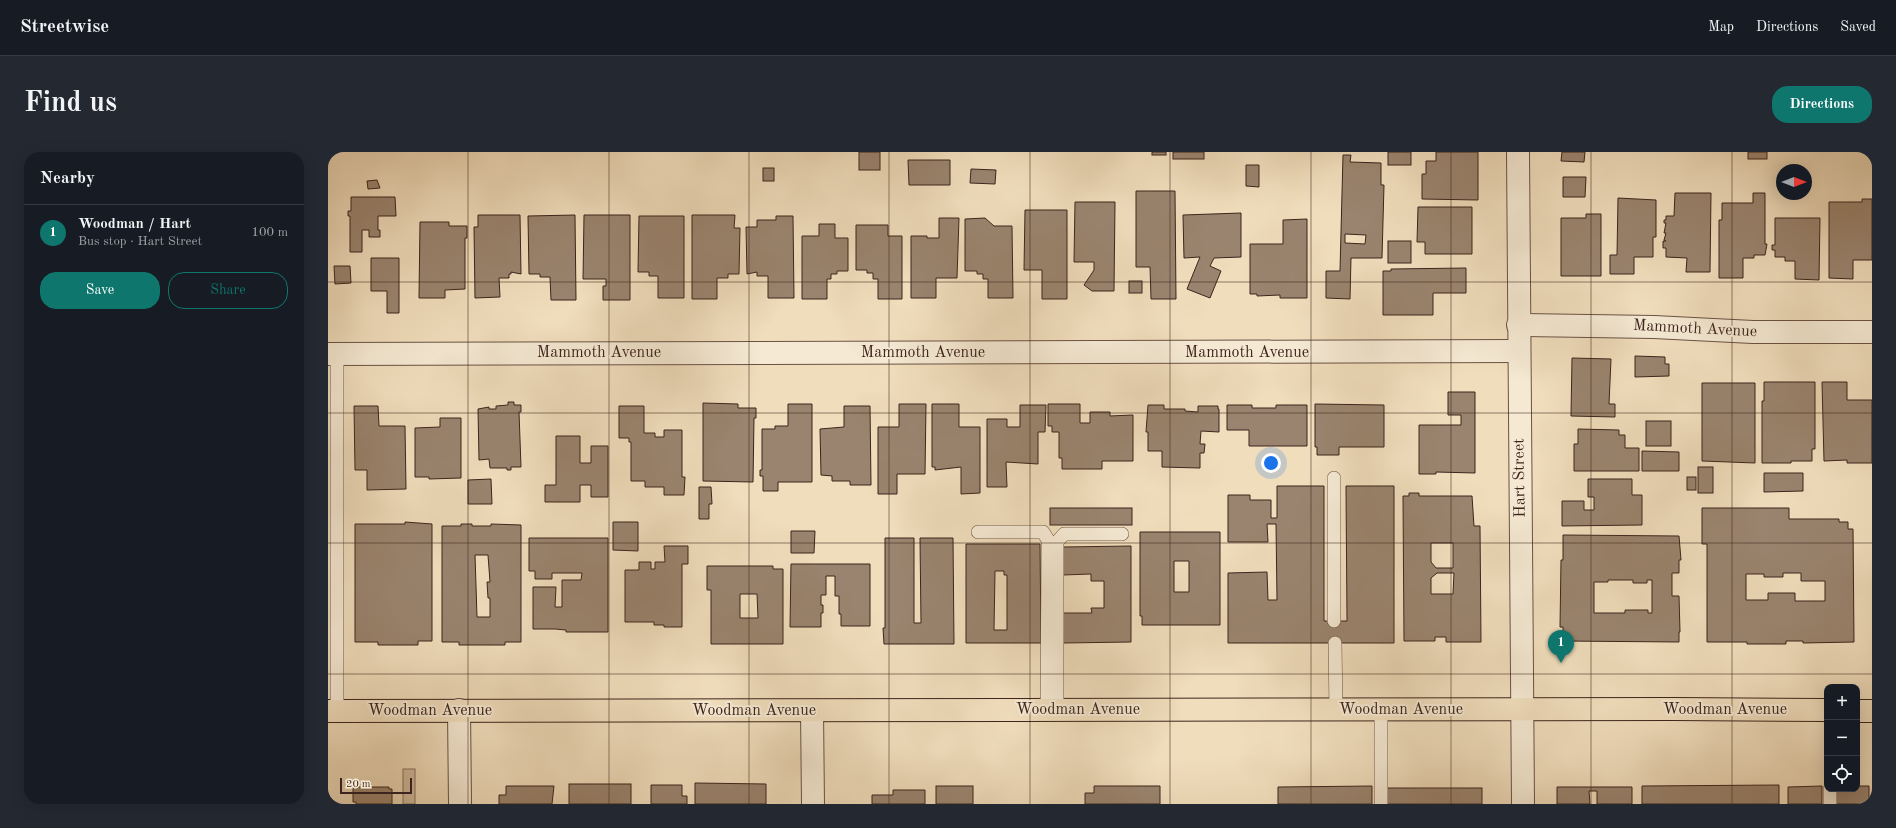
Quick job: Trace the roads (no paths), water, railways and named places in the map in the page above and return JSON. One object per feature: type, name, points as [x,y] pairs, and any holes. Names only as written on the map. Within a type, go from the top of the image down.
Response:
[{"type":"main road","name":"Woodman Avenue","points":[[332,711],[1824,710]]},
{"type":"main road","points":[[1860,711],[1872,711]]},
{"type":"street","name":"Hart Street","points":[[1518,152],[1518,351],[1523,804]]},
{"type":"street","name":"Mammoth Avenue","points":[[1518,325],[1654,326],[1753,332],[1872,332]]},
{"type":"street","name":"Mammoth Avenue","points":[[333,354],[1518,351]]},
{"type":"street","points":[[459,710],[460,804]]},
{"type":"street","points":[[812,711],[813,804]]},
{"type":"lane","points":[[332,711],[333,354]]},
{"type":"lane","points":[[1334,478],[1334,621]]},
{"type":"lane","points":[[978,532],[1043,532],[1048,540],[1052,710]]},
{"type":"lane","points":[[1052,710],[1057,542],[1064,534],[1122,534]]},
{"type":"lane","points":[[1335,643],[1336,710]]},
{"type":"lane","points":[[1380,710],[1381,804]]},
{"type":"lane","points":[[1830,792],[1830,804]]},
{"type":"place","name":"Woodman / Hart","points":[[1561,663]]}]
